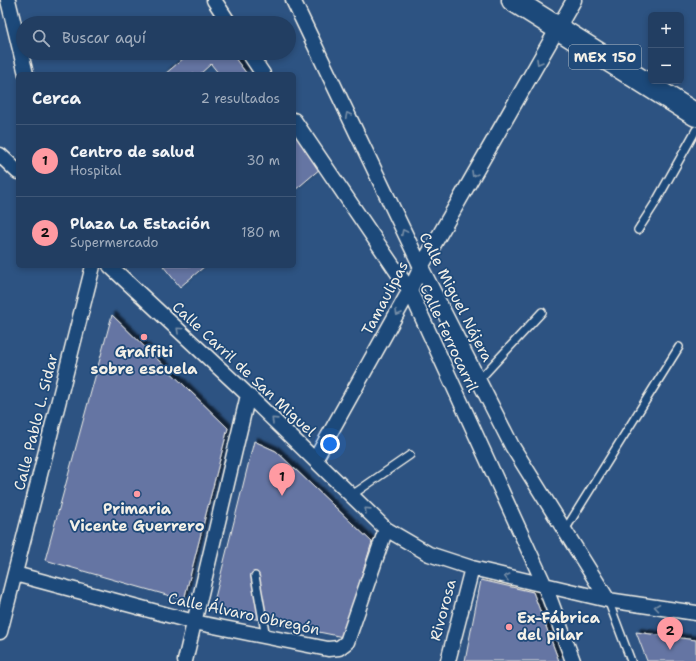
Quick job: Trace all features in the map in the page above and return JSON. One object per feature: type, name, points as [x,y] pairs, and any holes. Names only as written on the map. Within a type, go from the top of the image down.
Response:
[{"type":"main road","name":"MEX 150","points":[[514,0],[696,115]]},
{"type":"street","points":[[8,0],[16,33]]},
{"type":"street","points":[[214,0],[224,16]]},
{"type":"street","name":"Calle Miguel Nájera","points":[[293,0],[421,267],[512,446],[608,600]]},
{"type":"street","name":"Tamaulipas","points":[[315,460],[410,291],[421,267],[574,0]]},
{"type":"street","points":[[23,60],[26,72]]},
{"type":"street","points":[[254,60],[262,72]]},
{"type":"street","name":"Calle Ferrocarril","points":[[296,123],[410,291],[545,586],[573,661]]},
{"type":"street","points":[[0,155],[16,170]]},
{"type":"street","name":"Calle Pablo L. Sidar","points":[[0,632],[92,268]]},
{"type":"street","name":"Calle Carril de San Miguel","points":[[112,268],[248,395],[386,528],[429,554],[472,568],[608,600],[696,613]]},
{"type":"street","points":[[185,661],[248,395]]},
{"type":"street","name":"Calle Álvaro Obregón","points":[[15,574],[194,622],[328,649],[339,648],[347,642],[386,528]]},
{"type":"street","name":"Rivorosa","points":[[448,661],[472,568]]},
{"type":"lane","points":[[638,230],[654,205],[696,130]]},
{"type":"lane","points":[[479,380],[542,312]]},
{"type":"lane","points":[[565,530],[679,347]]},
{"type":"lane","points":[[352,495],[410,455]]},
{"type":"lane","points":[[255,576],[266,637]]},
{"type":"lane","points":[[608,600],[631,661]]},
{"type":"building","points":[[182,60],[236,60],[245,72],[217,72],[211,64],[202,72],[167,72]]},
{"type":"building","points":[[296,136],[321,168],[296,189]]},
{"type":"building","points":[[165,268],[203,268],[180,287]]},
{"type":"building","name":"Primaria Vicente Guerrero","points":[[112,315],[228,428],[184,600],[45,560]]},
{"type":"building","points":[[254,441],[276,451],[372,542],[343,637],[212,610]]},
{"type":"building","name":"Ex-Fábrica del pilar","points":[[481,580],[533,592],[559,661],[465,661]]},
{"type":"building","points":[[636,632],[696,640],[696,661],[647,661]]},
{"type":"place","name":"Graffiti sobre escuela","points":[[144,337]]},
{"type":"place","name":"Primaria Vicente Guerrero","points":[[137,494]]},
{"type":"place","name":"Centro de salud","points":[[282,496]]},
{"type":"place","name":"Ex-Fábrica del pilar","points":[[509,627]]},
{"type":"place","name":"Plaza La Estación","points":[[670,650]]}]
